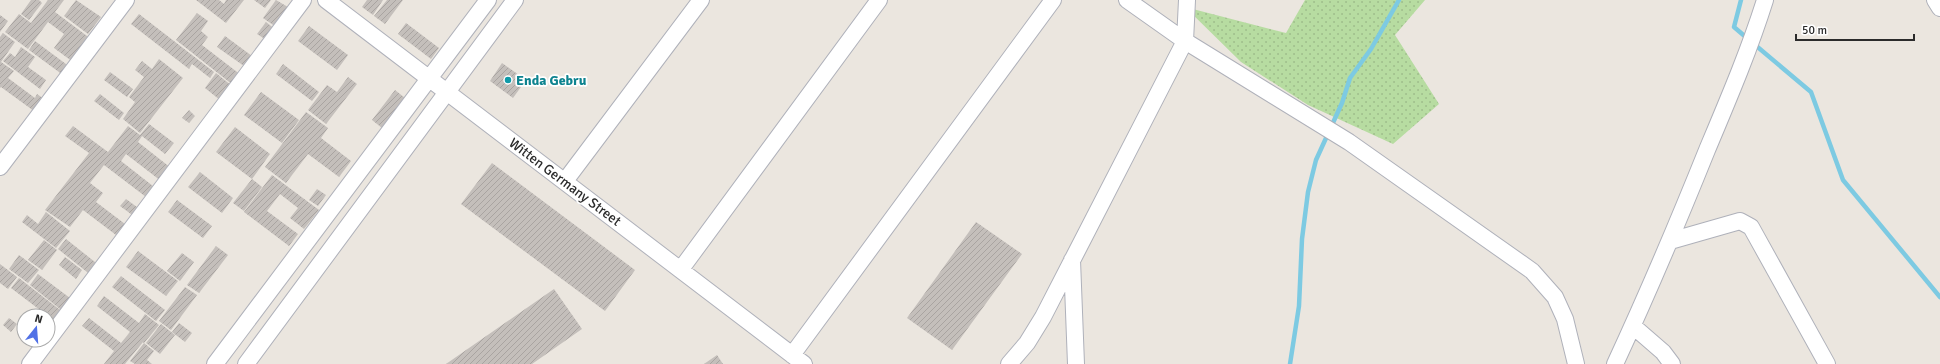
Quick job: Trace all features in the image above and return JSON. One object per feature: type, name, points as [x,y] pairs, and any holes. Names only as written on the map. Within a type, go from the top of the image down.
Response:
[{"type":"street","points":[[0,167],[126,0]]},
{"type":"street","points":[[30,364],[303,0]]},
{"type":"street","name":"Witten Germany Street","points":[[326,0],[430,78],[446,93],[565,181],[798,359]]},
{"type":"street","points":[[215,364],[488,0]]},
{"type":"street","points":[[246,364],[515,0]]},
{"type":"street","points":[[565,181],[701,0]]},
{"type":"street","points":[[681,269],[879,0]]},
{"type":"street","points":[[798,359],[1053,0]]},
{"type":"street","points":[[1127,0],[1185,41],[1350,142],[1532,271],[1555,297],[1565,319],[1576,364]]},
{"type":"street","points":[[1009,364],[1027,344],[1039,324],[1185,41],[1187,0]]},
{"type":"street","points":[[1615,364],[1670,241],[1753,37],[1764,0]]},
{"type":"street","points":[[1935,0],[1940,8]]},
{"type":"street","points":[[1670,241],[1740,221],[1745,222],[1751,227],[1760,242],[1827,364]]},
{"type":"street","points":[[1072,258],[1076,364]]},
{"type":"street","points":[[1632,326],[1663,352],[1672,364]]},
{"type":"green space","points":[[1305,0],[1425,0],[1395,35],[1439,104],[1393,144],[1308,105],[1241,62],[1185,7],[1286,33]]},
{"type":"building","points":[[31,0],[39,0],[42,3],[29,20],[21,14]]},
{"type":"building","points":[[48,0],[64,0],[55,12],[91,39],[73,62],[54,48],[64,34],[48,22],[28,49],[5,32],[19,14],[31,23]]},
{"type":"building","points":[[76,0],[101,17],[88,34],[64,16]]},
{"type":"building","points":[[196,0],[219,0],[224,4],[226,0],[244,0],[226,23]]},
{"type":"building","points":[[254,0],[271,0],[265,8]]},
{"type":"building","points":[[276,0],[293,10],[279,29],[263,18]]},
{"type":"building","points":[[367,0],[383,0],[373,15],[362,7]]},
{"type":"building","points":[[387,0],[403,0],[385,24],[374,16]]},
{"type":"building","points":[[197,13],[208,21],[201,31],[208,37],[202,45],[241,75],[233,85],[176,40]]},
{"type":"building","points":[[139,14],[214,72],[210,78],[192,64],[189,69],[131,24]]},
{"type":"building","points":[[0,15],[8,21],[0,32]]},
{"type":"building","points":[[266,22],[276,30],[268,41],[257,34]]},
{"type":"building","points":[[406,23],[439,48],[431,59],[398,34]]},
{"type":"building","points":[[309,26],[348,55],[337,70],[298,41]]},
{"type":"building","points":[[3,33],[15,42],[1,62],[14,71],[8,78],[35,98],[37,94],[47,101],[38,114],[1,87],[0,88],[0,37]]},
{"type":"building","points":[[225,36],[252,56],[244,66],[217,47]]},
{"type":"building","points":[[35,41],[70,67],[63,75],[29,50]]},
{"type":"building","points":[[21,47],[35,57],[28,67],[46,80],[40,89],[3,61],[10,53],[15,57]]},
{"type":"building","points":[[159,59],[183,78],[140,133],[123,119],[135,102],[129,97],[144,77],[135,70],[142,61],[152,69]]},
{"type":"building","name":"Enda Gebru","points":[[502,63],[526,80],[513,98],[490,81]]},
{"type":"building","points":[[283,64],[319,92],[312,101],[276,74]]},
{"type":"building","points":[[110,72],[133,89],[127,97],[104,80]]},
{"type":"building","points":[[216,73],[232,86],[220,100],[205,88]]},
{"type":"building","points":[[348,77],[357,84],[326,124],[308,110],[327,85],[337,92]]},
{"type":"building","points":[[395,90],[405,98],[382,128],[372,120]]},
{"type":"building","points":[[261,92],[299,120],[282,143],[244,115]]},
{"type":"building","points":[[100,94],[124,113],[119,120],[94,101]]},
{"type":"building","points":[[189,110],[195,116],[189,123],[182,118]]},
{"type":"building","points":[[306,112],[328,128],[321,138],[351,161],[339,177],[308,154],[286,183],[265,167]]},
{"type":"building","points":[[149,124],[174,143],[165,154],[142,136],[138,142],[171,168],[161,181],[126,154],[121,161],[158,190],[150,200],[104,165],[90,183],[103,193],[96,202],[129,227],[120,238],[83,210],[70,227],[45,210],[89,153],[65,136],[73,126],[108,152],[128,126],[140,135]]},
{"type":"building","points":[[235,127],[270,154],[252,179],[216,152]]},
{"type":"building","points":[[492,163],[635,270],[605,311],[461,204]]},
{"type":"building","points":[[200,172],[233,198],[222,213],[188,187]]},
{"type":"building","points":[[272,175],[319,210],[304,229],[290,218],[298,208],[280,194],[267,211],[298,234],[289,246],[244,212]]},
{"type":"building","points":[[252,179],[262,187],[244,211],[233,203]]},
{"type":"building","points":[[317,189],[326,195],[318,206],[309,200]]},
{"type":"building","points":[[126,199],[141,210],[135,217],[120,206]]},
{"type":"building","points":[[177,200],[212,226],[203,238],[168,212]]},
{"type":"building","points":[[46,212],[70,231],[56,248],[22,222],[27,215],[38,224]]},
{"type":"building","points":[[976,222],[1022,254],[952,350],[907,318]]},
{"type":"building","points":[[66,239],[100,266],[92,276],[58,249]]},
{"type":"building","points":[[44,240],[57,250],[42,270],[28,260]]},
{"type":"building","points":[[216,246],[228,255],[199,293],[187,285]]},
{"type":"building","points":[[138,251],[178,281],[166,296],[126,267]]},
{"type":"building","points":[[182,253],[194,262],[180,281],[167,271]]},
{"type":"building","points":[[19,255],[39,270],[28,283],[9,269]]},
{"type":"building","points":[[65,257],[82,270],[76,279],[59,265]]},
{"type":"building","points":[[0,264],[17,277],[8,289],[0,283]]},
{"type":"building","points":[[38,274],[74,301],[65,313],[30,285]]},
{"type":"building","points":[[121,276],[165,310],[156,321],[112,287]]},
{"type":"building","points":[[19,278],[64,313],[57,323],[56,308],[37,308],[11,288]]},
{"type":"building","points":[[185,287],[197,295],[171,330],[159,321]]},
{"type":"building","points":[[554,289],[582,329],[532,364],[446,364]]},
{"type":"building","points":[[104,296],[139,323],[145,314],[159,325],[144,343],[97,306]]},
{"type":"building","points":[[9,318],[16,323],[11,332],[3,325]]},
{"type":"building","points":[[89,318],[121,343],[130,332],[143,342],[125,364],[104,364],[114,351],[82,326]]},
{"type":"building","points":[[179,323],[192,333],[185,342],[172,332]]},
{"type":"building","points":[[161,324],[175,335],[160,354],[146,343]]},
{"type":"building","points":[[144,343],[154,351],[147,360],[152,364],[135,364],[130,361]]},
{"type":"building","points":[[717,355],[723,364],[704,364]]},
{"type":"waterway","points":[[1290,364],[1299,306],[1302,239],[1308,192],[1316,160],[1342,103],[1350,78],[1371,49],[1399,0]]},
{"type":"waterway","points":[[1741,0],[1734,27],[1748,39]]},
{"type":"waterway","points":[[1754,44],[1811,92],[1843,180],[1940,297]]},
{"type":"place","name":"Enda Gebru","points":[[508,80]]}]
